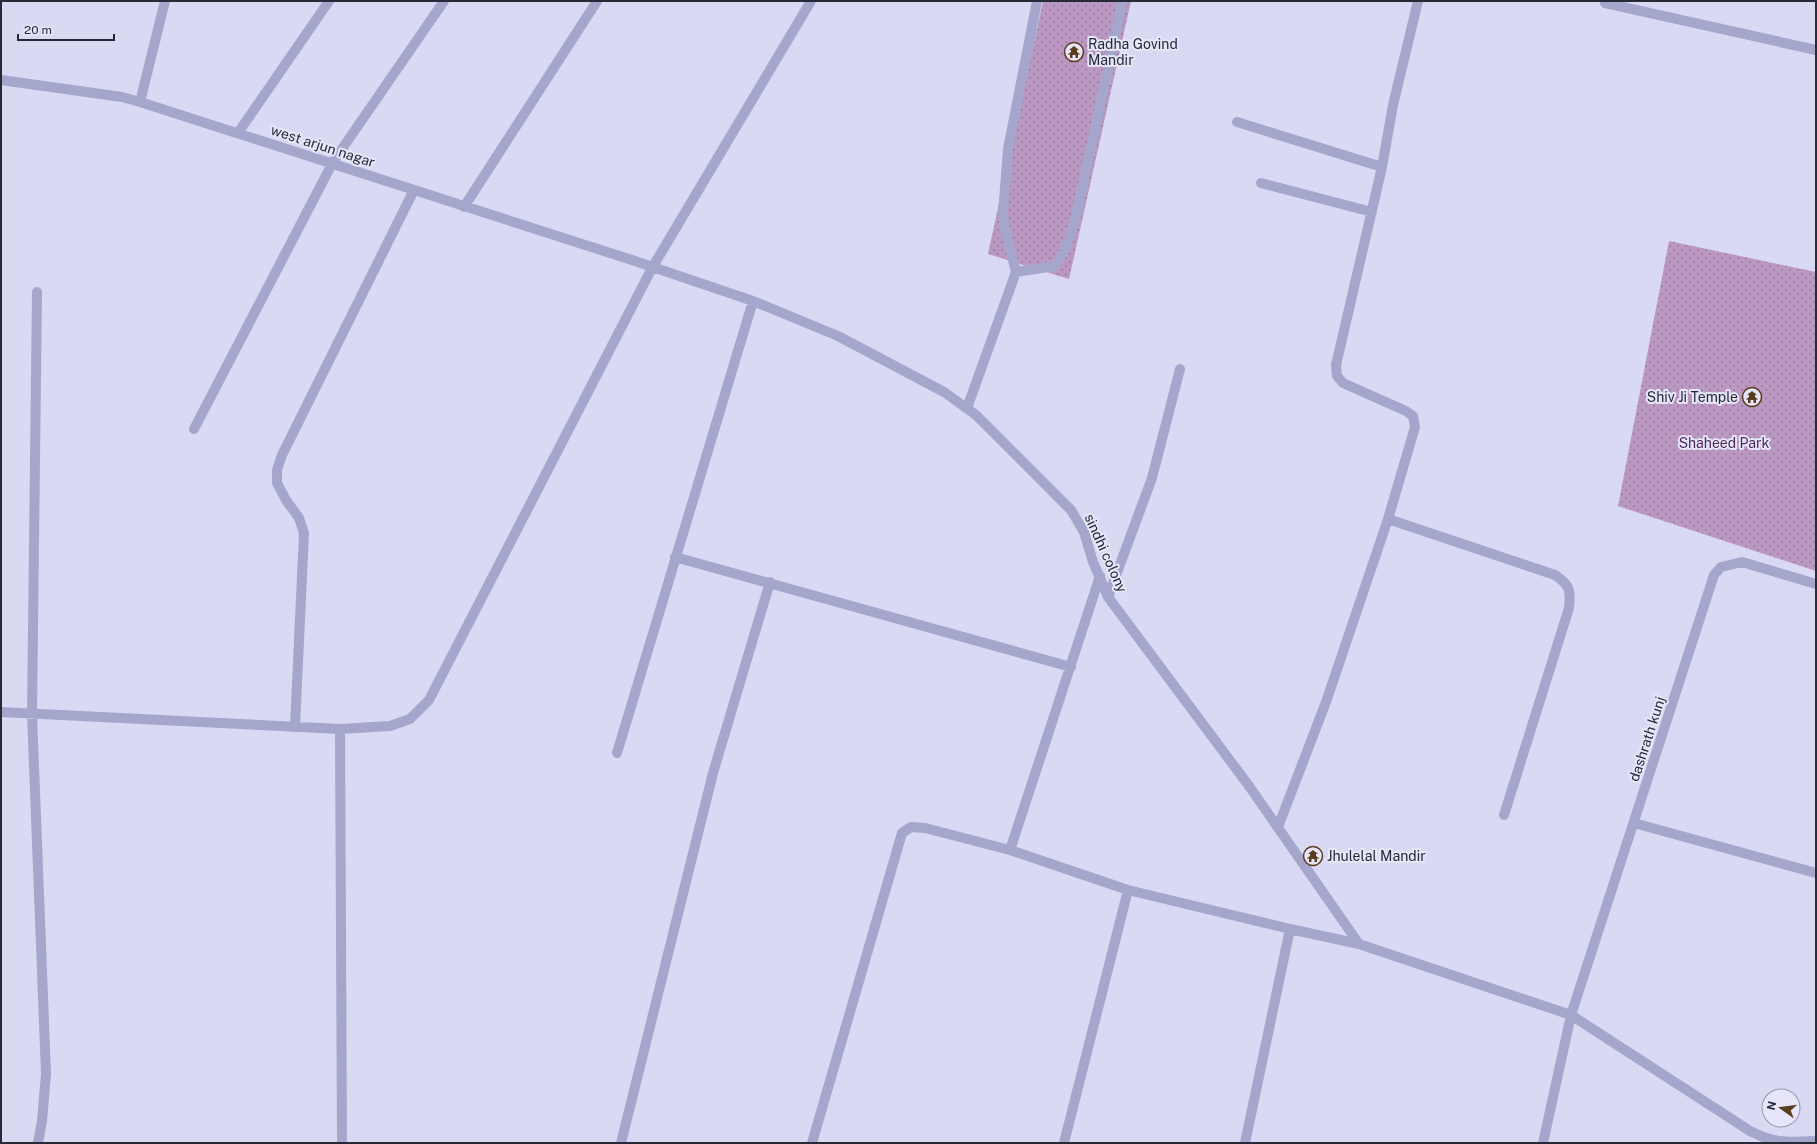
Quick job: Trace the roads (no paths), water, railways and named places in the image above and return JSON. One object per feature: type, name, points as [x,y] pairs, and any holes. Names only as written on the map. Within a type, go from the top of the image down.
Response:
[{"type":"street","points":[[140,102],[164,1]]},
{"type":"street","points":[[238,133],[329,1]]},
{"type":"street","points":[[194,429],[333,162],[444,1]]},
{"type":"street","points":[[464,206],[597,1]]},
{"type":"street","points":[[1,712],[340,729],[390,726],[410,719],[429,700],[652,268],[811,1]]},
{"type":"street","points":[[966,408],[1016,272],[1004,229],[1003,214],[1006,170],[1009,142],[1037,1]]},
{"type":"street","points":[[1016,272],[1054,266],[1060,258],[1070,234],[1108,72],[1122,1]]},
{"type":"street","points":[[1278,827],[1326,702],[1388,519],[1415,427],[1413,416],[1343,383],[1337,376],[1336,365],[1382,167],[1393,105],[1418,1]]},
{"type":"street","points":[[1605,3],[1816,50]]},
{"type":"street","name":"west arjun nagar","points":[[1,80],[122,97],[140,102],[333,162],[752,301]]},
{"type":"street","points":[[1237,122],[1382,167]]},
{"type":"street","points":[[1261,183],[1372,212]]},
{"type":"street","points":[[295,727],[304,533],[298,518],[277,483],[277,470],[282,455],[414,190]]},
{"type":"street","points":[[37,292],[32,714],[46,1074],[42,1121],[38,1143]]},
{"type":"street","points":[[618,753],[752,301]]},
{"type":"street","name":"sindhi colony","points":[[752,301],[838,336],[944,392],[976,414],[1071,510],[1084,532],[1092,562],[1100,576],[1108,597],[1249,786],[1359,944]]},
{"type":"street","points":[[1108,597],[1152,478],[1180,369]]},
{"type":"street","points":[[1388,519],[1555,575],[1564,581],[1570,592],[1569,608],[1504,815]]},
{"type":"street","points":[[675,557],[770,582],[1071,667]]},
{"type":"street","name":"dashrath kunj","points":[[1543,1143],[1571,1015],[1714,575],[1721,567],[1742,562],[1816,584]]},
{"type":"street","points":[[1010,850],[1100,576]]},
{"type":"street","points":[[621,1143],[713,773],[770,582]]},
{"type":"street","points":[[340,729],[342,1143]]},
{"type":"street","points":[[1634,823],[1816,873]]},
{"type":"street","points":[[812,1143],[902,833],[911,827],[925,828],[1010,850],[1128,890],[1359,944],[1571,1015],[1750,1131],[1766,1139],[1786,1142],[1816,1140]]},
{"type":"street","points":[[1064,1143],[1128,890]]},
{"type":"street","points":[[1245,1143],[1290,929]]},
{"type":"place","name":"Radha Govind Mandir","points":[[1074,52]]},
{"type":"place","name":"Shiv Ji Temple","points":[[1752,397]]},
{"type":"place","name":"Jhulelal Mandir","points":[[1313,856]]},
{"type":"park label","name":"Shaheed Park","points":[[1724,443]]}]
